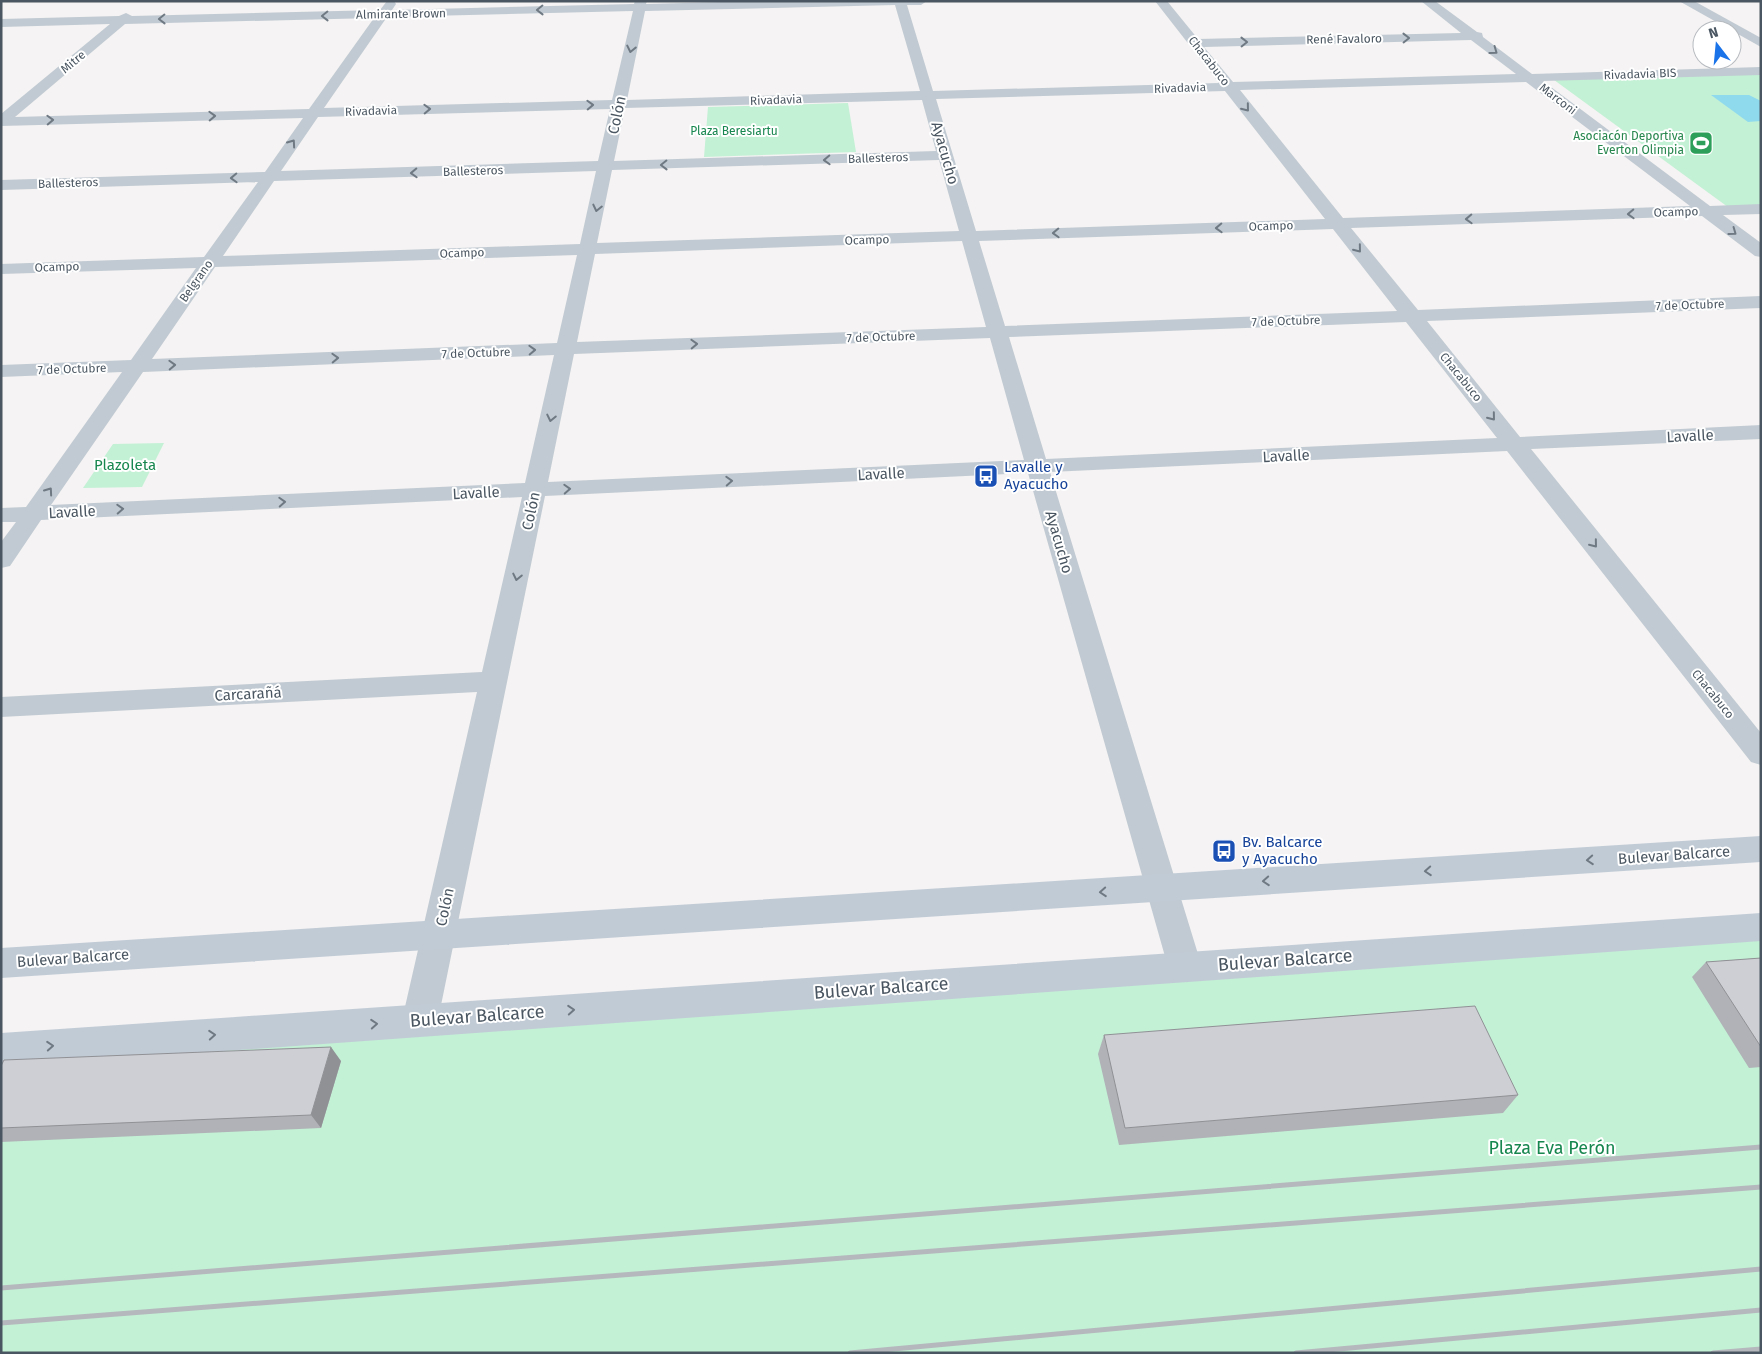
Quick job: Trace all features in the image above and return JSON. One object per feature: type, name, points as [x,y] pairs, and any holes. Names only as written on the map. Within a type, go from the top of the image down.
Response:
[{"type":"main road","name":"Bulevar Balcarce","points":[[1,963],[1761,849]]},
{"type":"main road","name":"Bulevar Balcarce","points":[[1,1050],[1761,927]]},
{"type":"street","name":"Almirante Brown","points":[[1,23],[122,20],[387,8],[921,1]]},
{"type":"street","name":"Chacabuco","points":[[1162,1],[1761,754]]},
{"type":"street","name":"Marconi","points":[[1427,1],[1761,252]]},
{"type":"street","name":"Marconi","points":[[1447,1],[1661,158]]},
{"type":"street","points":[[1685,1],[1761,43]]},
{"type":"street","name":"Ayacucho","points":[[900,2],[1185,967]]},
{"type":"street","name":"Colón","points":[[420,1020],[641,5]]},
{"type":"street","name":"Mitre","points":[[1,122],[137,8]]},
{"type":"street","name":"Belgrano","points":[[1,560],[387,8]]},
{"type":"street","name":"René Favaloro","points":[[1195,43],[1493,35]]},
{"type":"street","name":"Rivadavia BIS","points":[[1550,77],[1761,71]]},
{"type":"street","name":"Rivadavia","points":[[1,122],[1550,77]]},
{"type":"street","name":"Ballesteros","points":[[1,185],[945,155]]},
{"type":"street","points":[[1708,193],[1754,226]]},
{"type":"street","name":"Ocampo","points":[[1,269],[1761,209]]},
{"type":"street","name":"7 de Octubre","points":[[1,372],[1761,302]]},
{"type":"street","name":"Lavalle","points":[[1,515],[1761,432]]},
{"type":"street","name":"Carcarañá","points":[[1,707],[494,681]]},
{"type":"green space","name":"Asociacón Deportiva Everton Olimpia","points":[[1761,71],[1761,209],[1732,210],[1550,77]]},
{"type":"green space","name":"Plaza Beresiartu","points":[[848,103],[856,152],[704,157],[708,107]]},
{"type":"green space","name":"Plazoleta","points":[[164,443],[142,487],[83,488],[113,444]]},
{"type":"green space","name":"Plaza Eva Perón","points":[[1761,927],[1761,1353],[1,1353],[1,1050]]},
{"type":"water","points":[[1711,95],[1749,95],[1761,101],[1761,121],[1748,122]]},
{"type":"building","points":[[1761,958],[1761,1047],[1706,962]]},
{"type":"building","points":[[1475,1006],[1518,1095],[1125,1128],[1104,1035]]},
{"type":"building","points":[[331,1047],[311,1115],[1,1128],[1,1066],[4,1060]]},
{"type":"railway","points":[[1,1288],[1761,1147]]},
{"type":"railway","points":[[1,1323],[1761,1187]]},
{"type":"railway","points":[[850,1353],[1761,1269]]},
{"type":"railway","points":[[1296,1353],[1761,1310]]},
{"type":"railway","points":[[1713,1353],[1761,1349]]},
{"type":"place","name":"Asociacón Deportiva Everton Olimpia","points":[[1701,143]]},
{"type":"place","name":"Lavalle y Ayacucho","points":[[986,476]]},
{"type":"place","name":"Bv. Balcarce y Ayacucho","points":[[1224,851]]}]
